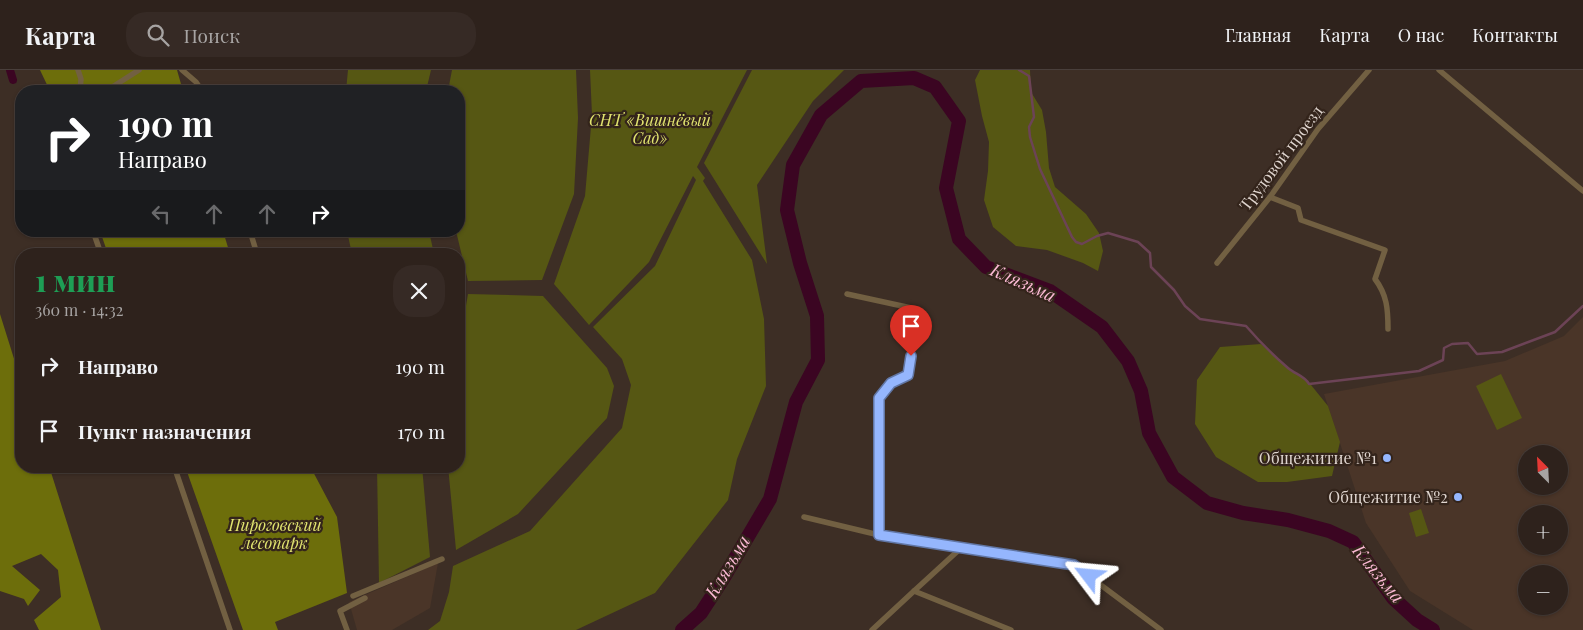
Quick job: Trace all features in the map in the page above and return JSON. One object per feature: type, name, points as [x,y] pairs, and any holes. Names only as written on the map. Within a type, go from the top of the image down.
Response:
[{"type":"street","points":[[78,70],[81,85]]},
{"type":"street","points":[[115,85],[139,70]]},
{"type":"street","points":[[182,70],[198,85]]},
{"type":"street","name":"Трудовой проезд","points":[[1217,264],[1270,197],[1318,129],[1369,70]]},
{"type":"street","points":[[1439,70],[1583,191]]},
{"type":"street","points":[[1270,197],[1298,208],[1301,220],[1386,250],[1375,279],[1381,287],[1388,307],[1388,329]]},
{"type":"street","points":[[848,294],[916,309],[918,319],[908,375],[891,383],[879,398],[879,535]]},
{"type":"street","points":[[176,473],[230,630]]},
{"type":"street","points":[[804,517],[879,535],[1074,565],[1161,630]]},
{"type":"street","points":[[872,630],[961,548]]},
{"type":"street","points":[[353,596],[442,559]]},
{"type":"street","points":[[914,591],[1011,630]]},
{"type":"street","points":[[347,630],[340,611],[365,598]]},
{"type":"shaded area","points":[[1583,317],[1583,630],[1473,630],[1410,591],[1366,523],[1324,394],[1505,361],[1564,336]]},
{"type":"shaded area","points":[[438,563],[430,608],[392,630],[357,630],[349,602]]},
{"type":"green space","points":[[40,70],[177,70],[181,85],[47,85]]},
{"type":"green space","points":[[348,70],[431,70],[427,85],[347,85]]},
{"type":"green space","points":[[452,70],[576,70],[578,118],[574,194],[542,280],[468,281],[465,268],[465,248],[460,248],[457,237],[465,237],[465,85],[449,85]]},
{"type":"green space","name":"СНТ «Вишнёвый Сад»","points":[[590,70],[747,70],[697,167],[705,178],[703,181],[752,260],[764,319],[766,386],[737,459],[728,500],[655,593],[576,630],[428,630],[440,621],[449,592],[453,566],[530,531],[622,428],[631,385],[622,359],[593,327],[655,266],[696,180],[693,176],[649,262],[589,325],[554,284],[585,196],[592,115]]},
{"type":"green space","points":[[752,70],[844,70],[813,101],[757,185],[767,264],[704,163]]},
{"type":"green space","points":[[980,70],[1030,70],[1031,92],[1042,110],[1049,168],[1055,187],[1086,214],[1099,233],[1103,251],[1098,271],[1083,263],[1047,250],[1016,246],[993,227],[984,200],[989,142],[975,80]]},
{"type":"green space","points":[[102,237],[225,237],[228,248],[106,248]]},
{"type":"green space","points":[[348,237],[430,237],[433,248],[351,248]]},
{"type":"green space","points":[[468,294],[543,296],[607,368],[614,386],[607,418],[518,514],[456,550],[449,473],[465,473],[465,311]]},
{"type":"green space","points":[[0,314],[15,362],[15,473],[51,473],[101,630],[39,630],[34,620],[61,597],[58,570],[41,554],[12,566],[40,590],[28,606],[24,599],[0,591]]},
{"type":"green space","points":[[1261,344],[1290,369],[1307,380],[1328,406],[1340,442],[1332,476],[1287,482],[1258,482],[1216,457],[1195,424],[1197,380],[1220,347]]},
{"type":"green space","points":[[1501,374],[1522,418],[1497,430],[1476,386]]},
{"type":"green space","name":"Пироговский лесопарк","points":[[187,473],[314,473],[337,517],[347,593],[275,622],[278,630],[243,630]]},
{"type":"green space","points":[[377,473],[423,473],[430,557],[379,583]]},
{"type":"green space","points":[[1421,509],[1429,533],[1416,537],[1409,513]]},
{"type":"waterway","points":[[10,70],[13,80]]},
{"type":"waterway","points":[[1019,70],[1029,76],[1034,117],[1029,127],[1030,137],[1040,169],[1076,242],[1082,244],[1097,236],[1108,233],[1138,242],[1150,253],[1151,267],[1174,290],[1185,306],[1200,319],[1246,326],[1277,358],[1309,384],[1419,371],[1443,360],[1444,348],[1452,344],[1468,343],[1477,354],[1502,352],[1555,332],[1583,306]]},
{"type":"waterway","name":"Клязьма","points":[[682,630],[701,613],[770,499],[796,402],[818,360],[817,316],[800,263],[787,210],[793,165],[821,115],[861,81],[914,78],[935,87],[959,121],[946,188],[959,239],[986,267],[1050,291],[1102,327],[1128,361],[1141,391],[1149,433],[1173,477],[1207,503],[1243,513],[1288,520],[1329,531],[1353,542],[1393,598],[1417,620],[1433,630]]},
{"type":"place","name":"Общежитие №1","points":[[1387,458]]},
{"type":"place","name":"Общежитие №2","points":[[1458,497]]},
{"type":"route","points":[[911,356],[908,375],[891,383],[879,398],[879,535],[1074,565],[1089,576]]}]
